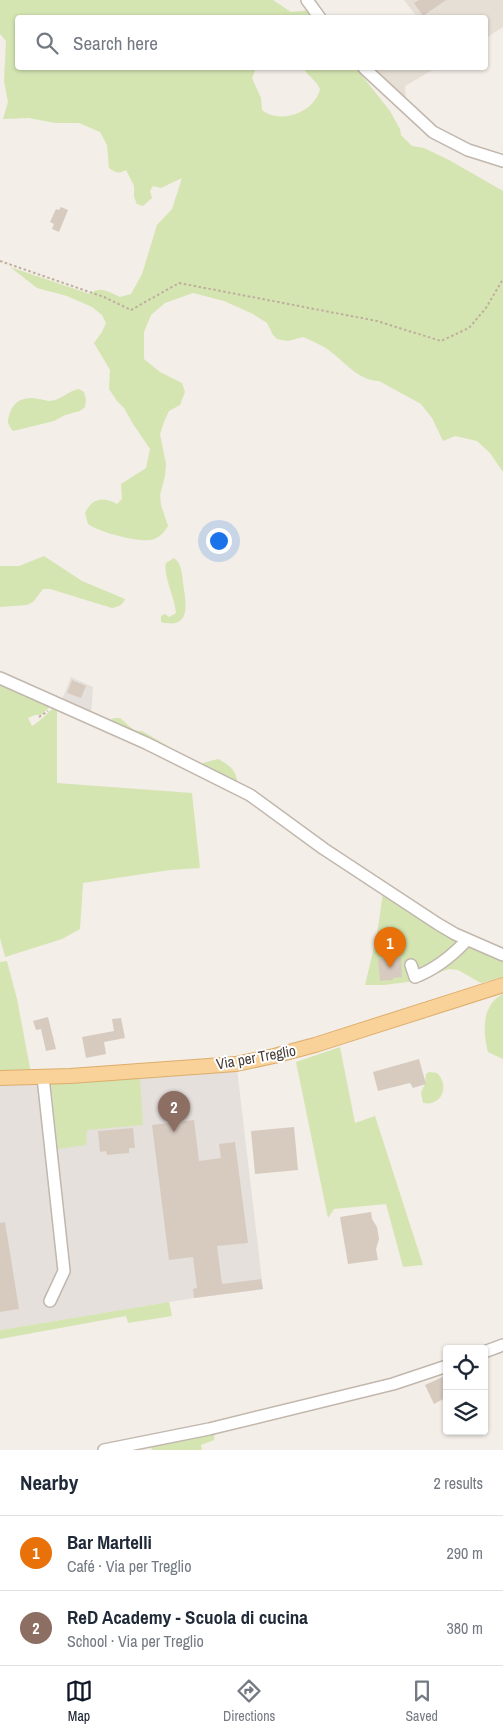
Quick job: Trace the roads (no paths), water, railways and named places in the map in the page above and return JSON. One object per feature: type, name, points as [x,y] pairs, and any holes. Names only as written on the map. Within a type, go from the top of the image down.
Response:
[{"type":"main road","name":"Via per Treglio","points":[[0,1078],[43,1077],[236,1064],[316,1045],[503,986]]},
{"type":"street","points":[[307,0],[318,15]]},
{"type":"street","points":[[366,70],[433,132],[468,150],[503,161]]},
{"type":"street","points":[[0,678],[146,743],[250,795],[324,849],[438,924],[467,940],[503,955]]},
{"type":"street","points":[[411,965],[415,976],[430,971],[454,953],[467,940]]},
{"type":"street","points":[[43,1077],[64,1271],[50,1301]]},
{"type":"street","points":[[488,1351],[503,1345]]},
{"type":"street","points":[[104,1450],[209,1429],[393,1384],[443,1367]]},
{"type":"place","name":"Bar Martelli","points":[[390,968]]},
{"type":"place","name":"ReD Academy - Scuola di cucina","points":[[174,1132]]}]
